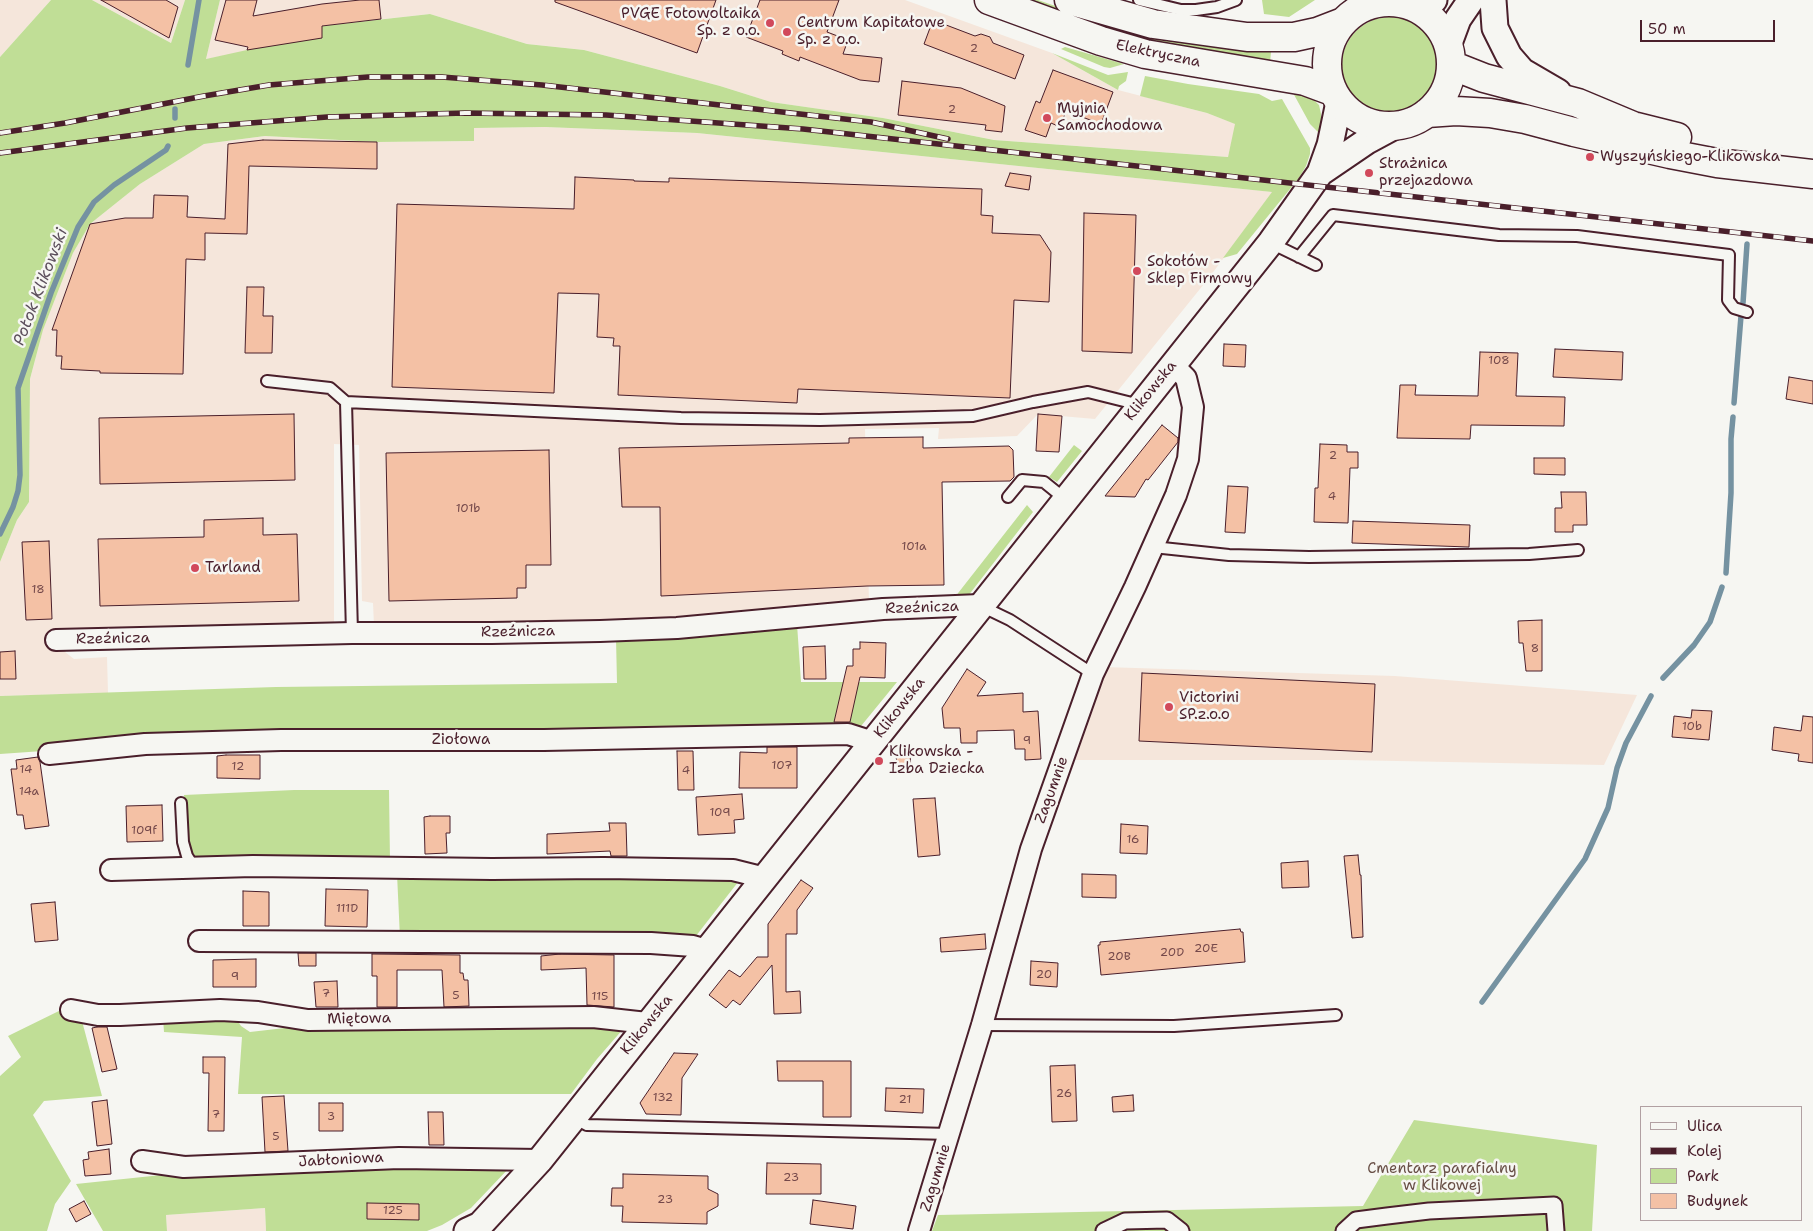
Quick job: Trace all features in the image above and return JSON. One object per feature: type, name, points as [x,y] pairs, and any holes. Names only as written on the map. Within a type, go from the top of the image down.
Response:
[{"type":"main road","name":"Elektryczna","points":[[989,0],[1101,41],[1145,54],[1305,81],[1336,96]]},
{"type":"main road","name":"Elektryczna","points":[[1069,0],[1153,24],[1239,36],[1294,37],[1317,32],[1343,22]]},
{"type":"main road","points":[[1375,3],[1423,3],[1430,18],[1444,36],[1450,55],[1448,83],[1440,100],[1427,113],[1405,124],[1393,127],[1381,126],[1357,118],[1336,96],[1328,79],[1327,55],[1336,32],[1343,22],[1358,10],[1375,3]]},
{"type":"main road","points":[[1450,55],[1484,78],[1578,103],[1634,126],[1813,174]]},
{"type":"main road","points":[[1427,113],[1456,111],[1490,113],[1525,119],[1679,156],[1717,163],[1813,174]]},
{"type":"street","points":[[1450,55],[1458,20],[1471,0]]},
{"type":"street","points":[[1493,0],[1495,28],[1509,56],[1522,71],[1535,80],[1578,103]]},
{"type":"street","name":"Klikowska","points":[[477,1229],[540,1160],[574,1118],[647,1023],[708,950],[980,605],[1271,242],[1320,173],[1330,145],[1336,96]]},
{"type":"street","name":"Klikowska","points":[[1320,173],[1367,140],[1393,127]]},
{"type":"street","name":"Zagumnie","points":[[920,1231],[982,1025],[1031,849],[1092,674],[1153,547],[1176,495],[1188,459],[1193,406],[1186,378],[1172,364]]},
{"type":"street","name":"Rzeźnicza","points":[[56,640],[677,628],[883,609],[980,605]]},
{"type":"street","name":"Ziołowa","points":[[49,754],[145,744],[282,740],[544,740],[848,734],[873,742]]},
{"type":"street","points":[[111,870],[194,867],[492,870],[614,868],[733,870],[764,878]]},
{"type":"street","points":[[199,941],[651,943],[693,946],[708,950]]},
{"type":"street","name":"Miętowa","points":[[71,1010],[98,1015],[120,1015],[230,1010],[258,1012],[308,1020],[593,1017],[647,1023]]},
{"type":"street","name":"Jabłoniowa","points":[[142,1161],[184,1167],[399,1158],[540,1160]]},
{"type":"street","points":[[1344,1231],[1356,1220],[1429,1211],[1554,1205],[1556,1231]]},
{"type":"street","points":[[1104,1231],[1125,1221],[1167,1220],[1181,1231]]},
{"type":"lane","points":[[1138,0],[1181,10],[1217,7],[1236,0]]},
{"type":"lane","points":[[1196,10],[1203,0]]},
{"type":"lane","points":[[1299,257],[1333,215],[1499,235],[1577,236],[1729,255],[1728,300],[1734,308],[1747,312]]},
{"type":"lane","points":[[1271,242],[1316,265]]},
{"type":"lane","points":[[267,381],[330,388],[346,402],[663,417],[820,420],[973,416],[1088,392],[1140,405]]},
{"type":"lane","points":[[346,402],[352,633]]},
{"type":"lane","points":[[1008,497],[1022,480],[1044,482],[1065,499]]},
{"type":"lane","points":[[1153,547],[1229,555],[1309,557],[1529,554],[1578,550]]},
{"type":"lane","points":[[980,605],[1010,620],[1092,674]]},
{"type":"lane","points":[[180,803],[183,842],[187,856],[194,867]]},
{"type":"lane","points":[[982,1025],[1174,1026],[1336,1016]]},
{"type":"lane","points":[[574,1118],[587,1125],[950,1134]]},
{"type":"shaded area","points":[[0,0],[51,0],[0,57]]},
{"type":"shaded area","points":[[92,0],[185,0],[171,43]]},
{"type":"shaded area","points":[[220,0],[905,0],[1052,53],[1118,90],[1207,113],[1236,124],[1228,157],[994,140],[883,118],[771,102],[720,86],[584,50],[527,44],[430,14],[322,26],[322,38],[206,59]]},
{"type":"shaded area","points":[[545,127],[697,133],[1273,192],[1208,279],[1095,419],[1038,414],[1017,436],[938,439],[939,428],[865,429],[869,603],[606,621],[374,626],[373,603],[362,601],[359,445],[334,444],[334,626],[65,636],[65,652],[74,659],[107,657],[108,693],[0,696],[0,562],[17,520],[29,502],[30,379],[43,330],[73,253],[90,224],[140,184],[204,144],[265,136],[377,142],[474,141],[474,128]]},
{"type":"shaded area","points":[[1103,667],[1395,676],[1637,695],[1604,765],[1345,760],[1075,760]]},
{"type":"shaded area","points":[[265,1208],[266,1231],[167,1231],[166,1215]]},
{"type":"green space","points":[[51,0],[92,0],[171,43],[185,0],[220,0],[206,59],[247,50],[322,26],[430,14],[527,44],[584,50],[720,86],[771,102],[883,118],[994,140],[1228,157],[1235,124],[1207,113],[1140,96],[1145,76],[1259,94],[1272,101],[1282,99],[1310,148],[1310,154],[1299,178],[1237,254],[1223,258],[1272,192],[697,133],[545,127],[474,128],[474,141],[377,142],[265,136],[204,144],[140,184],[90,224],[73,253],[43,330],[30,379],[29,502],[17,520],[0,562],[0,57]]},
{"type":"green space","points":[[1008,0],[1038,0],[1087,17],[1200,42],[1271,52],[1270,63],[1189,51],[1119,35]]},
{"type":"green space","points":[[1262,0],[1315,0],[1289,17],[1264,14]]},
{"type":"green space","points":[[1390,17],[1408,20],[1424,31],[1435,47],[1438,65],[1435,83],[1424,99],[1408,110],[1390,113],[1372,110],[1356,99],[1345,83],[1342,65],[1345,47],[1356,31],[1372,20]]},
{"type":"green space","points":[[1065,47],[1124,64],[1110,68],[1104,67],[1061,49]]},
{"type":"green space","points":[[1052,53],[1108,75],[1128,72],[1126,81],[1119,86],[1118,90]]},
{"type":"green space","points":[[1292,91],[1305,91],[1319,105],[1322,136],[1310,124]]},
{"type":"green space","points":[[1074,445],[1082,451],[1057,482],[1049,477]]},
{"type":"green space","points":[[1027,505],[1033,512],[968,596],[955,597]]},
{"type":"green space","points":[[797,624],[801,682],[897,682],[857,731],[43,751],[0,754],[0,696],[276,687],[617,683],[616,638]]},
{"type":"green space","points":[[294,790],[389,790],[390,861],[215,860],[196,857],[191,854],[187,845],[184,795]]},
{"type":"green space","points":[[397,874],[742,877],[692,941],[400,938]]},
{"type":"green space","points":[[65,1008],[82,1021],[102,1096],[44,1101],[33,1115],[71,1181],[55,1204],[47,1231],[0,1231],[0,1076],[21,1057],[8,1036]]},
{"type":"green space","points":[[235,1017],[241,1026],[250,1032],[311,1025],[453,1023],[624,1028],[597,1059],[571,1094],[238,1094],[242,1037],[164,1032],[163,1018]]},
{"type":"green space","name":"Cmentarz parafialny w Klikowej","points":[[1414,1120],[1597,1145],[1592,1231],[932,1231],[938,1215],[1363,1206]]},
{"type":"green space","points":[[510,1167],[471,1208],[442,1225],[427,1231],[266,1231],[265,1208],[166,1215],[167,1231],[103,1231],[76,1184],[171,1174],[274,1169]]},
{"type":"building","points":[[101,0],[166,0],[178,7],[169,38]]},
{"type":"building","points":[[226,0],[257,0],[253,16],[322,4],[379,0],[381,19],[322,26],[322,38],[247,50],[248,47],[215,40]]},
{"type":"building","points":[[555,0],[716,0],[697,53],[555,2]]},
{"type":"building","name":"Centrum Kapitałowe Sp. z o.o.","points":[[760,0],[839,0],[827,32],[848,40],[843,54],[882,58],[879,82],[860,80],[800,57],[799,61],[782,54],[783,51],[746,37]]},
{"type":"building","points":[[933,20],[975,36],[981,34],[990,37],[993,43],[1024,55],[1015,79],[924,44]]},
{"type":"building","points":[[1053,70],[1113,92],[1101,124],[1066,111],[1060,127],[1051,123],[1046,137],[1025,130],[1036,101],[1040,103]]},
{"type":"building","points":[[902,81],[961,88],[1005,106],[1002,132],[985,130],[986,125],[898,115]]},
{"type":"building","points":[[263,140],[377,142],[377,169],[249,166],[247,234],[205,233],[205,260],[186,259],[183,374],[100,373],[100,371],[61,369],[62,356],[56,356],[57,330],[52,330],[90,224],[125,218],[153,218],[154,195],[188,196],[187,217],[225,219],[228,144]]},
{"type":"building","points":[[1010,173],[1031,176],[1029,190],[1005,186]]},
{"type":"building","points":[[575,177],[634,181],[669,182],[669,178],[982,189],[981,215],[993,216],[992,233],[1040,235],[1051,252],[1049,302],[1014,300],[1010,398],[798,389],[797,403],[618,395],[620,346],[613,346],[614,338],[597,337],[599,294],[558,293],[554,393],[392,387],[397,204],[574,209]]},
{"type":"building","points":[[1084,213],[1136,215],[1132,353],[1082,351]]},
{"type":"building","points":[[247,287],[264,287],[263,316],[273,316],[272,353],[245,353]]},
{"type":"building","points":[[1224,344],[1246,345],[1245,367],[1223,366]]},
{"type":"building","points":[[1555,349],[1623,352],[1622,380],[1553,377]]},
{"type":"building","points":[[1480,352],[1518,353],[1516,396],[1565,397],[1564,426],[1471,425],[1470,439],[1397,438],[1400,385],[1416,385],[1415,395],[1478,396]]},
{"type":"building","points":[[1789,377],[1813,381],[1813,404],[1786,399]]},
{"type":"building","points":[[294,414],[295,480],[100,484],[99,418]]},
{"type":"building","points":[[1038,414],[1062,416],[1059,452],[1036,451]]},
{"type":"building","points":[[1162,425],[1178,438],[1178,442],[1148,480],[1146,479],[1135,497],[1105,496]]},
{"type":"building","points":[[923,437],[923,448],[1009,446],[1013,450],[1014,477],[1010,481],[942,482],[944,585],[867,586],[661,596],[660,507],[622,507],[619,448],[849,443],[849,438]]},
{"type":"building","points":[[1320,444],[1347,445],[1347,452],[1358,452],[1358,468],[1350,468],[1348,523],[1314,522],[1315,488],[1318,488]]},
{"type":"building","points":[[549,450],[551,565],[526,565],[526,588],[517,588],[517,598],[389,601],[386,453]]},
{"type":"building","points":[[1534,458],[1565,458],[1565,475],[1534,474]]},
{"type":"building","points":[[1228,486],[1248,487],[1245,533],[1225,532]]},
{"type":"building","points":[[1561,492],[1586,492],[1587,525],[1573,525],[1573,532],[1555,532],[1555,508],[1562,508]]},
{"type":"building","points":[[263,518],[263,535],[297,534],[299,601],[100,606],[98,539],[204,537],[204,520]]},
{"type":"building","points":[[1353,521],[1470,525],[1469,547],[1352,543]]},
{"type":"building","points":[[49,541],[52,619],[26,620],[22,542]]},
{"type":"building","points":[[1542,620],[1542,671],[1526,671],[1523,643],[1519,643],[1518,621]]},
{"type":"building","points":[[860,642],[886,643],[885,678],[860,677],[850,722],[834,722],[847,666],[853,666],[853,649],[860,649]]},
{"type":"building","points":[[825,646],[826,679],[804,679],[803,647]]},
{"type":"building","points":[[15,651],[16,679],[0,679],[0,652]]},
{"type":"building","points":[[967,669],[986,682],[977,696],[1023,693],[1023,712],[1038,711],[1041,759],[1025,760],[1025,749],[1015,749],[1014,730],[977,731],[977,743],[961,743],[960,728],[944,728],[942,708]]},
{"type":"building","points":[[1142,673],[1375,684],[1372,752],[1139,741]]},
{"type":"building","points":[[1692,710],[1712,711],[1709,740],[1672,737],[1674,716],[1691,718]]},
{"type":"building","points":[[1803,716],[1813,717],[1813,763],[1798,761],[1799,754],[1772,750],[1774,727],[1801,731]]},
{"type":"building","points":[[767,747],[797,747],[797,788],[739,788],[740,752],[767,753]]},
{"type":"building","points":[[677,751],[693,751],[694,790],[678,790]]},
{"type":"building","points":[[910,754],[911,770],[898,771],[896,756]]},
{"type":"building","points":[[260,755],[260,779],[217,778],[217,756]]},
{"type":"building","points":[[38,757],[49,826],[25,829],[23,815],[17,815],[11,769],[17,769],[16,760]]},
{"type":"building","points":[[742,794],[744,819],[734,820],[735,833],[698,835],[696,797]]},
{"type":"building","points":[[935,798],[940,855],[918,857],[913,799]]},
{"type":"building","points":[[162,805],[163,841],[127,842],[126,806]]},
{"type":"building","points":[[450,816],[450,833],[446,833],[447,853],[425,854],[424,817]]},
{"type":"building","points":[[609,823],[626,823],[627,856],[611,856],[610,851],[547,854],[547,834],[610,831]]},
{"type":"building","points":[[1121,824],[1148,826],[1147,854],[1120,853]]},
{"type":"building","points":[[1358,855],[1361,875],[1363,937],[1352,938],[1344,856]]},
{"type":"building","points":[[1308,861],[1309,887],[1282,888],[1281,863]]},
{"type":"building","points":[[1082,874],[1116,875],[1116,898],[1082,897]]},
{"type":"building","points":[[801,880],[813,888],[797,910],[797,934],[786,934],[786,992],[800,991],[801,1013],[774,1014],[772,965],[740,1005],[733,1000],[726,1008],[709,995],[729,970],[740,977],[757,957],[768,957],[768,924]]},
{"type":"building","points":[[326,889],[368,890],[367,927],[325,926]]},
{"type":"building","points":[[243,891],[269,892],[269,926],[243,926]]},
{"type":"building","points":[[55,902],[58,940],[35,942],[31,904]]},
{"type":"building","points":[[1240,929],[1243,932],[1245,962],[1101,975],[1098,945],[1100,945],[1100,942]]},
{"type":"building","points":[[985,934],[986,949],[941,952],[940,938]]},
{"type":"building","points":[[298,953],[316,953],[316,966],[299,966]]},
{"type":"building","points":[[372,954],[460,955],[460,973],[463,973],[464,980],[468,980],[469,1006],[444,1007],[442,970],[397,970],[397,1007],[377,1007],[377,976],[372,976]]},
{"type":"building","points":[[560,954],[614,955],[614,1007],[587,1005],[586,968],[541,970],[541,956]]},
{"type":"building","points":[[256,959],[256,987],[213,987],[213,960]]},
{"type":"building","points":[[1031,961],[1058,963],[1057,987],[1030,985]]},
{"type":"building","points":[[337,981],[338,1007],[316,1007],[314,982]]},
{"type":"building","points":[[107,1027],[117,1069],[102,1072],[92,1028]]},
{"type":"building","points":[[674,1053],[698,1054],[682,1078],[681,1115],[646,1114],[640,1103]]},
{"type":"building","points":[[203,1057],[225,1057],[224,1131],[208,1131],[209,1073],[203,1073]]},
{"type":"building","points":[[777,1061],[851,1061],[851,1117],[823,1117],[823,1081],[778,1081]]},
{"type":"building","points":[[1075,1065],[1077,1121],[1052,1122],[1050,1066]]},
{"type":"building","points":[[886,1088],[924,1089],[923,1113],[885,1111]]},
{"type":"building","points":[[1133,1095],[1134,1111],[1113,1112],[1112,1097]]},
{"type":"building","points":[[284,1096],[288,1151],[265,1152],[262,1097]]},
{"type":"building","points":[[107,1100],[112,1144],[97,1146],[92,1102]]},
{"type":"building","points":[[319,1103],[343,1103],[343,1131],[319,1131]]},
{"type":"building","points":[[428,1112],[443,1112],[444,1145],[429,1145]]},
{"type":"building","points":[[109,1149],[111,1174],[85,1176],[83,1160],[89,1159],[88,1152]]},
{"type":"building","points":[[767,1163],[821,1164],[821,1194],[766,1194]]},
{"type":"building","points":[[623,1174],[708,1176],[708,1189],[718,1194],[718,1206],[707,1212],[707,1224],[622,1222],[623,1206],[611,1206],[612,1188],[623,1188]]},
{"type":"building","points":[[813,1200],[856,1206],[853,1229],[810,1224]]},
{"type":"building","points":[[84,1201],[91,1214],[76,1222],[69,1209]]},
{"type":"building","points":[[367,1203],[419,1204],[419,1220],[367,1219]]},
{"type":"waterway","name":"Potok Klikowski","points":[[188,65],[199,0]]},
{"type":"waterway","name":"Potok Klikowski","points":[[175,109],[175,118]]},
{"type":"waterway","name":"Potok Klikowski","points":[[0,534],[13,507],[20,475],[18,388],[51,293],[78,227],[94,202],[114,185],[166,150],[168,146]]},
{"type":"waterway","points":[[1743,303],[1747,244]]},
{"type":"waterway","points":[[1734,403],[1741,316]]},
{"type":"waterway","points":[[1726,573],[1733,417]]},
{"type":"waterway","points":[[1663,678],[1694,645],[1710,622],[1722,587]]},
{"type":"waterway","points":[[1482,1002],[1585,859],[1608,808],[1617,768],[1626,743],[1651,696]]},
{"type":"railway","points":[[0,133],[65,123],[269,85],[368,77],[442,77],[542,85],[871,122],[948,139]]},
{"type":"railway","points":[[0,153],[187,128],[327,117],[465,113],[606,115],[803,129],[1813,241]]},
{"type":"place","name":"PVGE Fotowoltaika Sp. z o.o.","points":[[770,23]]},
{"type":"place","name":"Centrum Kapitałowe Sp. z o.o.","points":[[787,32]]},
{"type":"place","name":"Myjnia Samochodowa","points":[[1047,118]]},
{"type":"place","name":"Wyszyńskiego-Klikowska","points":[[1590,157]]},
{"type":"place","name":"Strażnica przejazdowa","points":[[1369,173]]},
{"type":"place","name":"Sokołów - Sklep Firmowy","points":[[1137,271]]},
{"type":"place","name":"Tarland","points":[[195,568]]},
{"type":"place","name":"Victorini SP.z.o.o","points":[[1169,707]]},
{"type":"place","name":"Klikowska - Izba Dziecka","points":[[879,761]]}]
